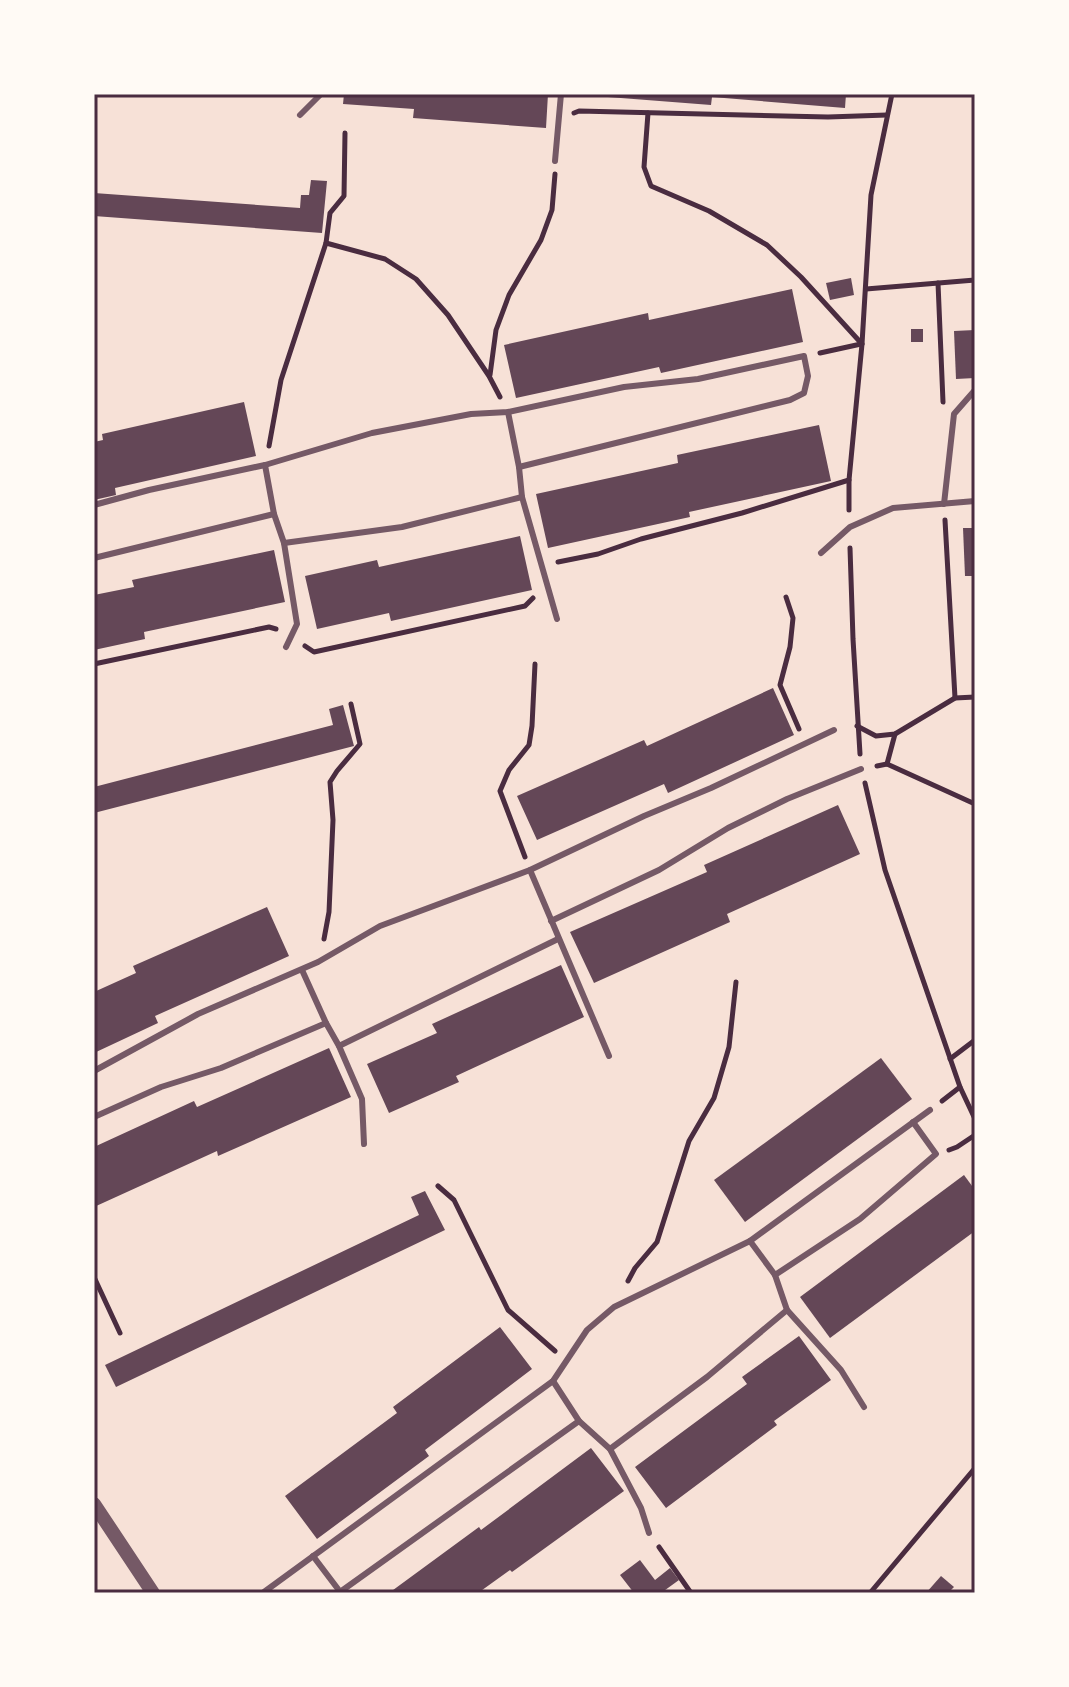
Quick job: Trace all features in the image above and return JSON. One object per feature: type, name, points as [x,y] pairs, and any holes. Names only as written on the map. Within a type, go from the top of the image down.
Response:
[{"type":"street","points":[[94,1504],[153,1593]]},
{"type":"lane","points":[[300,115],[321,94]]},
{"type":"lane","points":[[555,161],[561,94]]},
{"type":"lane","points":[[94,505],[265,465],[372,433],[471,414],[508,412],[624,387],[698,379],[804,356],[808,376],[804,393],[790,400],[519,467]]},
{"type":"lane","points":[[944,504],[954,414],[975,390]]},
{"type":"lane","points":[[508,412],[522,497],[557,619]]},
{"type":"lane","points":[[265,465],[274,514],[284,543],[297,624],[286,647]]},
{"type":"lane","points":[[284,543],[402,527],[522,497]]},
{"type":"lane","points":[[821,553],[850,527],[893,508],[975,501]]},
{"type":"lane","points":[[94,558],[274,514]]},
{"type":"lane","points":[[94,1071],[198,1014],[318,962],[380,926],[530,870],[834,730]]},
{"type":"lane","points":[[551,921],[659,870],[728,828],[787,799],[861,769]]},
{"type":"lane","points":[[530,870],[609,1056]]},
{"type":"lane","points":[[339,1046],[558,939]]},
{"type":"lane","points":[[302,970],[362,1099],[364,1144]]},
{"type":"lane","points":[[94,1117],[161,1087],[221,1068],[326,1023]]},
{"type":"lane","points":[[264,1592],[553,1381],[587,1330],[614,1307],[750,1241],[930,1110]]},
{"type":"lane","points":[[775,1275],[860,1219],[936,1154],[913,1122]]},
{"type":"lane","points":[[750,1241],[775,1275],[787,1310],[841,1370],[864,1407]]},
{"type":"lane","points":[[610,1449],[707,1377],[787,1310]]},
{"type":"lane","points":[[553,1381],[579,1421],[610,1449],[641,1508],[649,1533]]},
{"type":"lane","points":[[313,1556],[340,1593],[579,1421]]},
{"type":"path","points":[[892,94],[871,195],[862,344],[849,480],[853,639],[861,769],[885,870],[960,1087],[975,1119]]},
{"type":"path","points":[[560,122],[579,111],[828,117],[888,115]]},
{"type":"path","points":[[648,113],[644,167],[651,186],[709,211],[767,245],[862,344]]},
{"type":"path","points":[[265,465],[281,380],[326,243],[330,213],[344,196],[345,133]]},
{"type":"path","points":[[489,376],[496,330],[509,295],[541,240],[552,210],[555,161]]},
{"type":"path","points":[[326,243],[385,259],[416,279],[448,315],[489,376],[508,412]]},
{"type":"path","points":[[866,289],[975,280]]},
{"type":"path","points":[[938,283],[943,411],[954,414]]},
{"type":"path","points":[[804,356],[862,344]]},
{"type":"path","points":[[94,664],[269,627],[291,636],[314,652],[525,606],[539,593],[544,576],[554,562],[598,554],[849,480]]},
{"type":"path","points":[[944,504],[955,698]]},
{"type":"path","points":[[786,597],[793,618],[790,647],[780,685],[805,742]]},
{"type":"path","points":[[530,870],[500,791],[509,770],[529,745],[535,664]]},
{"type":"path","points":[[858,726],[876,736],[895,734],[955,698],[975,697]]},
{"type":"path","points":[[318,962],[329,912],[333,820],[330,782],[360,744],[351,704]]},
{"type":"path","points":[[887,764],[895,734]]},
{"type":"path","points":[[861,769],[887,764],[975,804]]},
{"type":"path","points":[[614,1307],[635,1268],[657,1242],[689,1141],[714,1098],[729,1047],[736,982]]},
{"type":"path","points":[[950,1059],[975,1040]]},
{"type":"path","points":[[936,1154],[957,1147],[975,1135]]},
{"type":"path","points":[[438,1186],[454,1200],[508,1310],[566,1361]]},
{"type":"path","points":[[94,1277],[120,1333]]},
{"type":"path","points":[[870,1593],[975,1468]]},
{"type":"path","points":[[649,1533],[691,1593]]},
{"type":"building","points":[[344,94],[548,94],[546,128],[413,118],[414,109],[343,104]]},
{"type":"building","points":[[595,94],[846,94],[845,108],[712,97],[711,105]]},
{"type":"building","points":[[311,180],[327,181],[322,233],[94,216],[94,193],[300,208],[301,195],[309,195]]},
{"type":"building","points":[[851,278],[854,295],[830,300],[826,283]]},
{"type":"building","points":[[792,289],[803,342],[661,373],[659,367],[516,398],[504,345],[648,313],[649,320]]},
{"type":"building","points":[[911,329],[923,329],[923,342],[911,342]]},
{"type":"building","points":[[975,330],[975,378],[956,379],[954,331]]},
{"type":"building","points":[[244,402],[256,456],[115,488],[116,495],[94,500],[94,442],[103,440],[102,434]]},
{"type":"building","points":[[819,425],[831,481],[689,512],[690,517],[548,548],[536,494],[678,463],[677,455]]},
{"type":"building","points":[[963,528],[975,528],[975,576],[965,576]]},
{"type":"building","points":[[520,536],[532,590],[391,621],[389,613],[317,629],[305,576],[377,560],[379,567]]},
{"type":"building","points":[[274,550],[285,602],[144,632],[145,639],[94,650],[94,595],[134,587],[132,580]]},
{"type":"building","points":[[773,688],[794,735],[668,793],[664,784],[537,840],[517,796],[644,740],[647,746]]},
{"type":"building","points":[[343,705],[354,746],[94,813],[94,787],[333,725],[329,709]]},
{"type":"building","points":[[838,805],[860,854],[727,914],[730,922],[594,983],[570,932],[707,872],[704,865]]},
{"type":"building","points":[[267,907],[289,956],[155,1016],[158,1023],[94,1053],[94,992],[136,973],[133,966]]},
{"type":"building","points":[[561,965],[584,1017],[456,1076],[459,1082],[389,1113],[367,1064],[437,1033],[432,1024]]},
{"type":"building","points":[[329,1048],[351,1097],[218,1156],[217,1151],[94,1207],[94,1147],[194,1101],[197,1107]]},
{"type":"building","points":[[881,1058],[912,1099],[745,1222],[714,1180]]},
{"type":"building","points":[[964,1175],[975,1190],[975,1231],[830,1338],[800,1297]]},
{"type":"building","points":[[425,1191],[445,1230],[116,1387],[105,1365],[419,1215],[411,1197]]},
{"type":"building","points":[[500,1327],[532,1369],[425,1450],[429,1456],[317,1539],[285,1496],[397,1413],[393,1407]]},
{"type":"building","points":[[799,1336],[831,1380],[774,1421],[777,1425],[666,1508],[635,1467],[747,1384],[742,1377]]},
{"type":"building","points":[[591,1448],[624,1491],[512,1572],[510,1570],[478,1593],[389,1593],[479,1527],[481,1530]]},
{"type":"building","points":[[640,1560],[655,1580],[670,1568],[679,1580],[661,1593],[634,1593],[620,1575]]},
{"type":"building","points":[[941,1576],[954,1587],[948,1593],[926,1593]]}]
